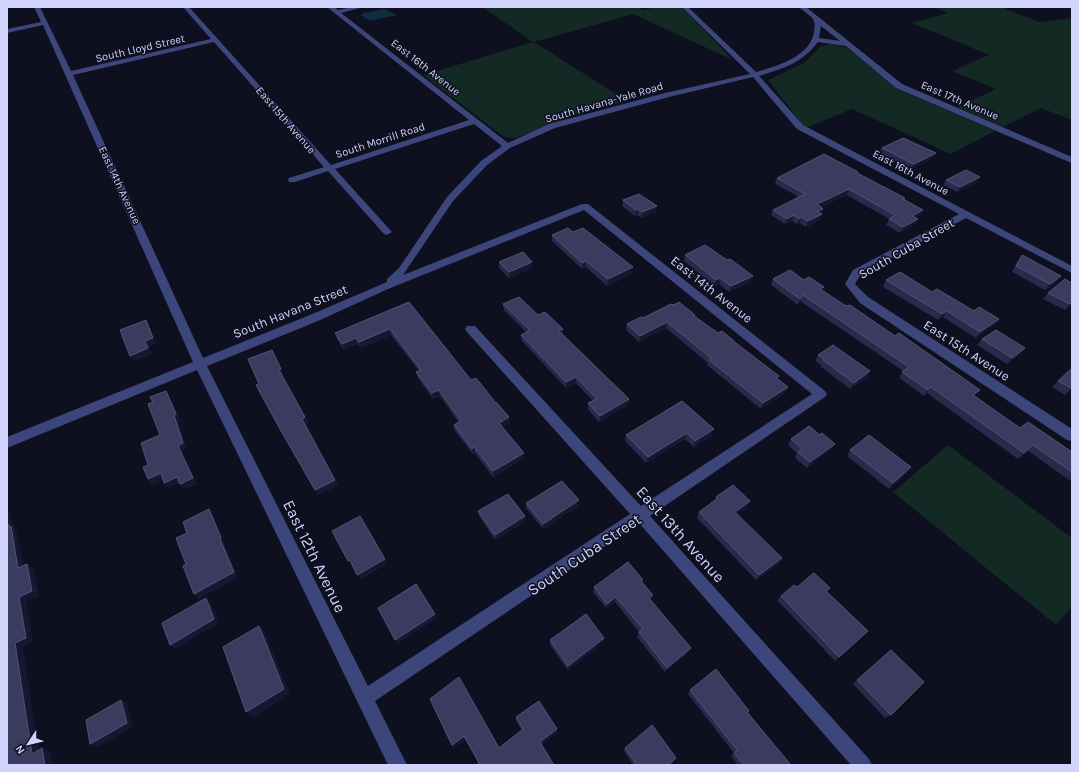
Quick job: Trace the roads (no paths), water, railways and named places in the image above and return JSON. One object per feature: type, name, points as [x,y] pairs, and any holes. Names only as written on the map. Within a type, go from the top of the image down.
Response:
[{"type":"street","name":"East 14th Avenue","points":[[37,7],[69,74],[200,364]]},
{"type":"street","name":"East 15th Avenue","points":[[186,7],[328,168],[387,232]]},
{"type":"street","name":"East 16th Avenue","points":[[330,7],[507,146]]},
{"type":"street","points":[[337,12],[360,7]]},
{"type":"street","name":"East 16th Avenue","points":[[685,7],[754,75],[800,127],[1072,270]]},
{"type":"street","name":"East 17th Avenue","points":[[802,7],[899,86],[1072,160]]},
{"type":"street","points":[[816,18],[818,26],[816,40]]},
{"type":"street","points":[[7,31],[44,23]]},
{"type":"street","name":"South Lloyd Street","points":[[69,74],[216,40]]},
{"type":"street","name":"South Havana-Yale Road","points":[[384,287],[403,270],[450,199],[484,163],[507,146],[552,126],[592,114],[754,75],[787,65],[809,49],[816,40]]},
{"type":"street","name":"East 17th Avenue","points":[[816,40],[849,45]]},
{"type":"street","name":"South Morrill Road","points":[[292,180],[475,121]]},
{"type":"street","name":"East 14th Avenue","points":[[585,206],[821,394]]},
{"type":"street","name":"South Havana Street","points":[[7,443],[366,296],[384,287],[585,206]]},
{"type":"street","name":"South Cuba Street","points":[[850,284],[857,272],[965,215]]},
{"type":"street","name":"East 15th Avenue","points":[[850,284],[864,300],[1072,436]]},
{"type":"street","name":"East 13th Avenue","points":[[471,329],[641,516],[863,765]]},
{"type":"street","name":"East 12th Avenue","points":[[200,364],[398,765]]},
{"type":"street","name":"South Cuba Street","points":[[365,698],[641,516],[821,394]]},
{"type":"water","points":[[384,9],[397,15],[370,21],[360,15],[364,13]]}]
